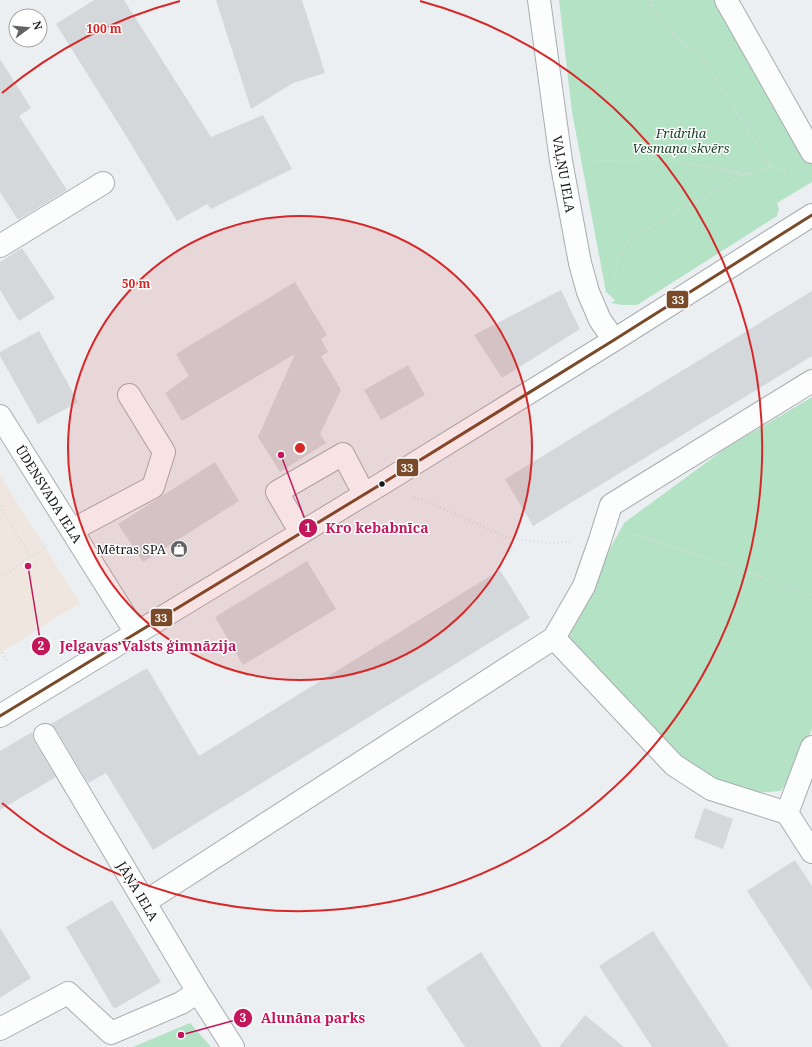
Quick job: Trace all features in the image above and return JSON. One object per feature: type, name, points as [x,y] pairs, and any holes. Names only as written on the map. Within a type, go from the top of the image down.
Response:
[{"type":"street","name":"VAĻŅU IELA","points":[[539,0],[561,161],[580,263],[586,285],[600,320],[614,340]]},
{"type":"street","points":[[726,0],[812,152]]},
{"type":"street","points":[[0,246],[104,183]]},
{"type":"street","points":[[0,716],[614,340],[812,214]]},
{"type":"street","points":[[145,902],[554,638],[584,586],[611,505],[812,381]]},
{"type":"street","points":[[72,530],[154,487],[164,452],[129,395]]},
{"type":"street","name":"ŪDENSVADA IELA","points":[[0,416],[136,634]]},
{"type":"street","points":[[301,533],[277,492],[343,454],[364,494]]},
{"type":"street","points":[[554,638],[674,765],[711,788],[787,813],[812,852]]},
{"type":"street","name":"JĀŅA IELA","points":[[45,735],[198,992],[233,1047]]},
{"type":"street","points":[[787,813],[812,747]]},
{"type":"street","points":[[0,1029],[68,993],[111,1033],[181,1003],[198,992]]},
{"type":"path","points":[[651,0],[652,9],[674,35],[704,60],[771,167]]},
{"type":"path","points":[[561,161],[670,160],[746,174]]},
{"type":"path","points":[[613,281],[618,259],[630,238],[746,174],[771,167],[788,172]]},
{"type":"path","points":[[0,506],[30,556]]},
{"type":"path","points":[[0,578],[30,556],[72,530]]},
{"type":"path","points":[[0,649],[7,661]]},
{"type":"shaded area","points":[[0,475],[80,603],[0,653]]},
{"type":"green space","name":"Frīdriha Vesmaņa skvērs","points":[[559,0],[719,0],[812,163],[812,182],[777,203],[779,209],[777,216],[637,305],[611,303],[615,300],[606,292],[572,112]]},
{"type":"green space","points":[[812,397],[812,728],[796,774],[780,791],[755,793],[699,772],[664,744],[562,637],[624,523],[726,448]]},
{"type":"green space","points":[[190,1023],[211,1047],[133,1047]]},
{"type":"building","points":[[94,0],[124,0],[211,137],[263,115],[292,169],[211,209],[207,204],[177,221],[56,24]]},
{"type":"building","points":[[216,0],[302,0],[325,73],[293,83],[251,109]]},
{"type":"building","points":[[0,59],[31,108],[19,116],[67,190],[18,220],[0,192]]},
{"type":"building","points":[[22,248],[55,298],[19,321],[0,290],[0,262]]},
{"type":"building","points":[[295,282],[327,335],[321,339],[328,352],[321,356],[341,390],[320,434],[326,443],[280,472],[258,437],[295,354],[182,421],[165,393],[189,376],[176,354]]},
{"type":"building","points":[[561,290],[580,329],[502,378],[474,335]]},
{"type":"building","points":[[812,291],[812,356],[533,526],[505,479]]},
{"type":"building","points":[[39,331],[78,402],[38,424],[0,356],[0,352]]},
{"type":"building","points":[[408,365],[425,395],[381,420],[364,390]]},
{"type":"building","points":[[215,462],[239,501],[143,562],[118,524]]},
{"type":"building","points":[[307,561],[336,609],[243,665],[215,617]]},
{"type":"building","points":[[500,570],[530,618],[153,850],[106,773],[88,783],[56,729],[51,724],[147,668],[199,756]]},
{"type":"building","points":[[32,732],[34,741],[56,777],[0,810],[0,751]]},
{"type":"building","points":[[704,808],[733,819],[723,849],[694,838]]},
{"type":"building","points":[[795,860],[812,886],[812,990],[747,891]]},
{"type":"building","points":[[112,900],[161,982],[114,1009],[66,927]]},
{"type":"building","points":[[0,928],[31,978],[0,998]]},
{"type":"building","points":[[653,931],[729,1047],[652,1047],[599,966]]},
{"type":"building","points":[[481,952],[542,1047],[465,1047],[426,988]]},
{"type":"building","points":[[585,1015],[624,1047],[559,1047]]},
{"type":"transit line","name":"33","points":[[0,716],[383,483],[812,215]]},
{"type":"place","name":"Kro kebabnīca","points":[[281,455]]},
{"type":"place","name":"Mētras SPA","points":[[179,549]]},
{"type":"place","name":"Jelgavas Valsts ģimnāzija","points":[[28,566]]},
{"type":"place","name":"Alunāna parks","points":[[181,1035]]}]
